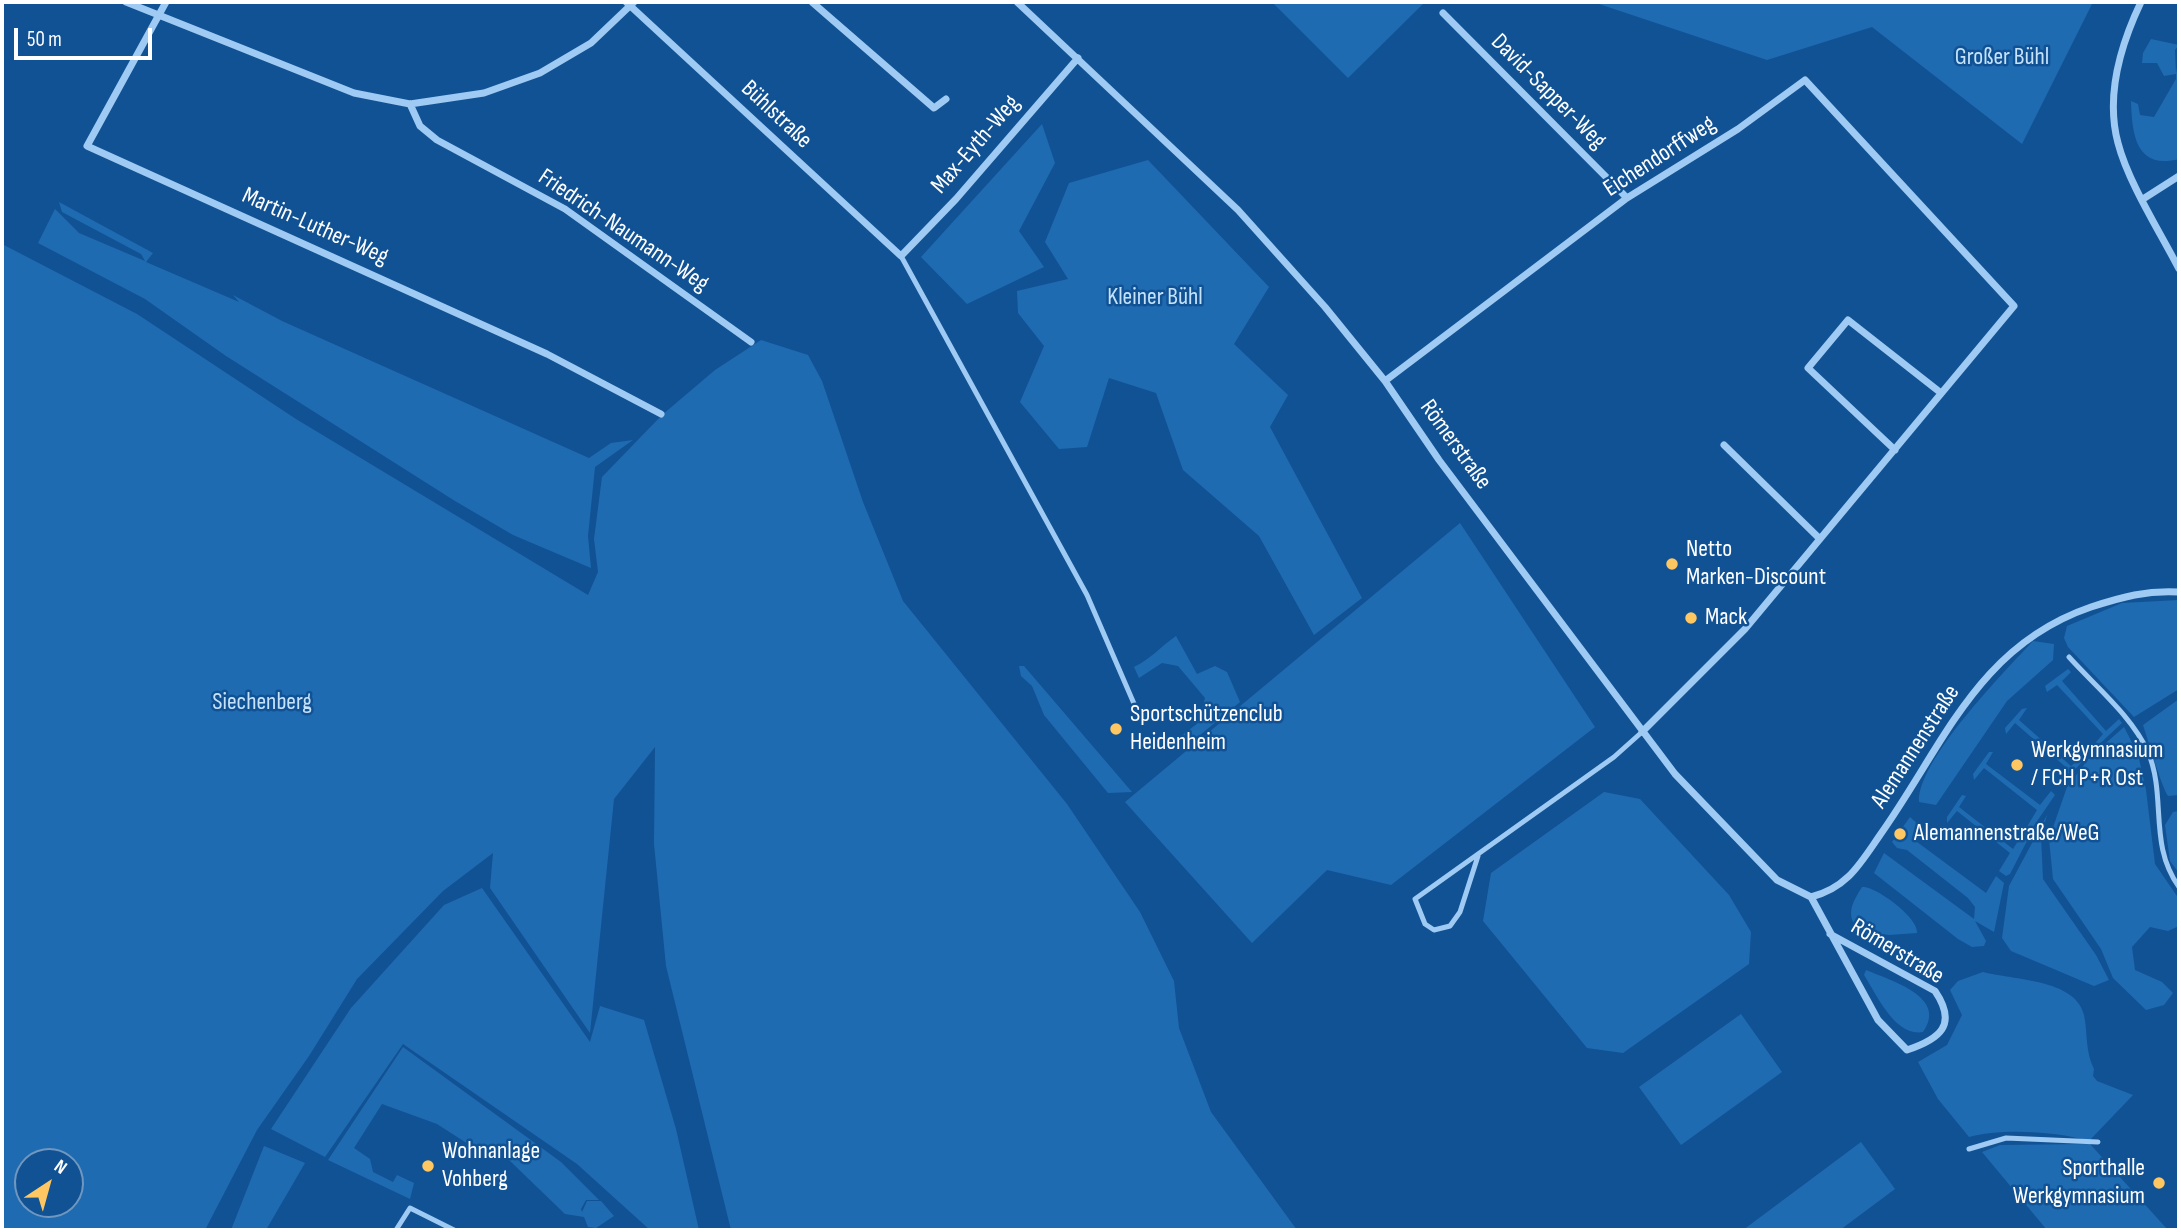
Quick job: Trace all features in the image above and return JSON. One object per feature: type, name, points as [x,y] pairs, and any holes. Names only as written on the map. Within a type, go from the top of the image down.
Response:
[{"type":"street","points":[[126,2],[354,93],[380,101],[410,104],[484,93],[540,73],[591,43],[630,3]]},
{"type":"street","points":[[160,15],[166,2]]},
{"type":"street","points":[[812,2],[934,108],[946,99]]},
{"type":"street","name":"Römerstraße","points":[[1017,2],[1238,210],[1385,381],[1439,460],[1642,732],[1689,790],[1777,880],[1811,897],[1830,934],[1878,1020],[1907,1050],[1929,1043],[1940,1035],[1945,1023],[1945,1006],[1935,991],[1830,934]]},
{"type":"street","points":[[2141,2],[2118,58],[2115,107],[2118,142],[2143,199],[2179,269]]},
{"type":"street","name":"Bühlstraße","points":[[630,3],[901,256]]},
{"type":"street","name":"David-Sapper-Weg","points":[[1443,13],[1627,198]]},
{"type":"street","name":"Martin-Luther-Weg","points":[[160,15],[87,146],[547,354],[661,414]]},
{"type":"street","name":"Max-Eyth-Weg","points":[[901,256],[956,199],[1078,58]]},
{"type":"street","name":"Eichendorffweg","points":[[1385,381],[1627,198],[1738,130],[1805,80],[2014,306],[1941,393]]},
{"type":"street","name":"Friedrich-Naumann-Weg","points":[[410,104],[420,126],[437,140],[565,209],[751,342]]},
{"type":"street","points":[[2143,199],[2179,176]]},
{"type":"street","points":[[1642,732],[1745,629],[1895,450],[1941,393],[1849,320],[1808,368],[1895,450]]},
{"type":"street","points":[[1724,445],[1820,539]]},
{"type":"street","name":"Alemannenstraße","points":[[1811,897],[1832,892],[1847,878],[1888,825],[1950,722],[2008,656],[2051,623],[2078,612],[2151,591],[2179,592]]},
{"type":"lane","points":[[901,256],[1087,595],[1135,706]]},
{"type":"lane","points":[[2069,657],[2129,724],[2148,752],[2154,778],[2160,840],[2167,870],[2179,887]]},
{"type":"lane","points":[[1478,856],[1460,912],[1450,926],[1434,930],[1425,924],[1415,899],[1614,757],[1642,732]]},
{"type":"lane","points":[[1969,1149],[2007,1138],[2098,1142]]},
{"type":"lane","points":[[396,1230],[410,1208],[454,1230]]},
{"type":"green space","points":[[1272,2],[1425,2],[1348,78]]},
{"type":"green space","name":"Großer Bühl","points":[[1593,2],[2093,2],[2022,144],[1872,27],[1767,60]]},
{"type":"green space","points":[[2151,39],[2179,45],[2175,50],[2176,73],[2179,56],[2179,159],[2154,159],[2145,154],[2135,137],[2131,101],[2138,104],[2140,115],[2154,117],[2176,79],[2176,74],[2164,76],[2157,63],[2142,63],[2143,53]]},
{"type":"green space","points":[[1042,124],[1055,163],[1019,231],[1044,267],[967,304],[921,257]]},
{"type":"green space","name":"Kleiner Bühl","points":[[1148,160],[1269,287],[1234,344],[1288,395],[1270,427],[1362,598],[1314,635],[1259,536],[1183,470],[1156,393],[1109,378],[1087,447],[1059,449],[1020,402],[1044,346],[1018,313],[1017,291],[1068,279],[1045,242],[1069,183]]},
{"type":"green space","points":[[59,202],[153,253],[146,262],[239,302],[233,295],[282,321],[589,458],[611,443],[633,440],[595,467],[588,536],[591,568],[513,535],[455,501],[226,356],[145,299],[38,243],[55,209],[79,233],[145,261],[141,254],[62,212]]},
{"type":"green space","name":"Siechenberg","points":[[2,244],[137,314],[296,419],[588,595],[598,572],[594,539],[602,477],[662,415],[715,370],[761,340],[808,355],[822,381],[863,502],[903,601],[1067,804],[1140,912],[1174,981],[1179,1028],[1211,1112],[1297,1230],[731,1230],[666,966],[654,844],[655,747],[614,799],[590,1033],[490,888],[493,853],[443,891],[357,979],[309,1056],[257,1130],[205,1230],[2,1230]]},
{"type":"green space","points":[[1460,523],[1595,727],[1391,885],[1327,870],[1252,943],[1125,802]]},
{"type":"green space","points":[[2179,600],[2179,689],[2134,717],[2068,647],[2064,638],[2067,626],[2122,603]]},
{"type":"green space","points":[[1176,636],[1197,674],[1215,666],[1227,672],[1240,702],[1182,750],[1176,740],[1198,723],[1205,698],[1178,666],[1162,663],[1139,678],[1134,667]]},
{"type":"green space","points":[[2033,641],[2054,644],[2053,660],[2007,701],[1936,805],[1919,802],[1922,785],[1947,741],[1964,718]]},
{"type":"green space","points":[[1019,666],[1024,666],[1132,792],[1108,793],[1044,715],[1032,686],[1021,676]]},
{"type":"green space","points":[[2068,669],[2071,672],[2062,681],[2106,731],[2119,719],[2122,723],[2092,751],[2090,749],[2103,734],[2057,685],[2047,692],[2045,686]]},
{"type":"green space","points":[[2179,699],[2179,795],[2168,796],[2143,725]]},
{"type":"green space","points":[[2027,708],[2019,720],[2071,766],[2085,754],[2087,756],[2060,787],[2055,785],[2068,769],[2015,723],[2006,734],[2005,728],[2022,709]]},
{"type":"green space","points":[[2124,727],[2138,754],[2146,790],[2155,864],[2179,899],[2179,926],[2168,931],[2150,927],[2132,947],[2135,970],[2162,982],[2173,993],[2164,1005],[2146,1010],[2113,978],[2101,949],[2053,879],[2049,839],[2067,787],[2090,757]]},
{"type":"green space","points":[[1989,752],[1993,752],[1986,764],[2040,805],[2051,791],[2055,795],[2031,830],[2025,830],[2037,810],[1984,768],[1974,780],[1973,774]]},
{"type":"green space","points":[[1604,792],[1640,799],[1729,895],[1751,932],[1749,964],[1623,1053],[1587,1048],[1483,921],[1491,873]]},
{"type":"green space","points":[[1962,795],[1966,796],[1959,807],[2013,849],[2023,833],[2027,833],[2028,839],[2010,874],[2006,876],[1999,871],[2010,853],[1957,811],[1947,823],[1947,817]]},
{"type":"green space","points":[[2179,811],[2179,873],[2170,861],[2165,825],[2173,812]]},
{"type":"green space","points":[[2047,815],[2041,836],[2043,879],[2096,955],[2109,980],[2094,986],[2011,951],[2002,938],[2009,886]]},
{"type":"green space","points":[[1910,817],[1920,826],[1913,839],[1986,893],[1996,876],[2004,883],[1994,932],[1975,921],[1986,941],[1984,946],[1972,947],[1958,939],[1874,873],[1884,853],[1974,919],[1975,907],[1968,898],[1907,850],[1897,848],[1892,842]]},
{"type":"green space","points":[[1862,887],[1877,892],[1896,904],[1911,919],[1917,933],[1889,935],[1859,931],[1851,914],[1855,898]]},
{"type":"green space","points":[[482,888],[590,1042],[600,1006],[644,1020],[676,1129],[699,1230],[650,1230],[577,1164],[403,1044],[325,1157],[271,1129],[351,1008],[444,905]]},
{"type":"green space","points":[[1866,970],[1902,985],[1923,1000],[1928,1009],[1929,1020],[1923,1032],[1913,1032],[1895,1021],[1864,975]]},
{"type":"green space","points":[[1983,972],[2042,983],[2069,994],[2079,1003],[2084,1015],[2093,1076],[2097,1081],[2133,1095],[2089,1141],[2029,1132],[1996,1132],[1969,1137],[1938,1099],[1918,1062],[1947,1045],[1962,1015],[1950,990],[1958,981]]},
{"type":"green space","points":[[1741,1014],[1782,1072],[1681,1145],[1639,1087]]},
{"type":"green space","points":[[403,1047],[561,1162],[599,1200],[586,1200],[582,1212],[587,1201],[601,1201],[614,1216],[596,1228],[588,1227],[584,1217],[565,1214],[510,1161],[493,1152],[479,1151],[437,1124],[382,1104],[354,1148],[370,1159],[373,1172],[393,1182],[397,1175],[414,1183],[410,1199],[328,1160]]},
{"type":"green space","points":[[1861,1142],[1895,1189],[1840,1230],[1743,1230]]},
{"type":"green space","points":[[2090,1144],[2168,1230],[2047,1230],[1982,1152],[2000,1145]]},
{"type":"green space","points":[[264,1146],[305,1163],[266,1230],[231,1230]]},
{"type":"place","name":"Netto Marken-Discount","points":[[1672,564]]},
{"type":"place","name":"Mack","points":[[1691,618]]},
{"type":"place","name":"Sportschützenclub Heidenheim","points":[[1116,729]]},
{"type":"place","name":"Werkgymnasium / FCH P+R Ost","points":[[2017,765]]},
{"type":"place","name":"Alemannenstraße/WeG","points":[[1900,834]]},
{"type":"place","name":"Wohnanlage Vohberg","points":[[428,1166]]},
{"type":"place","name":"Sporthalle Werkgymnasium","points":[[2159,1183]]}]
